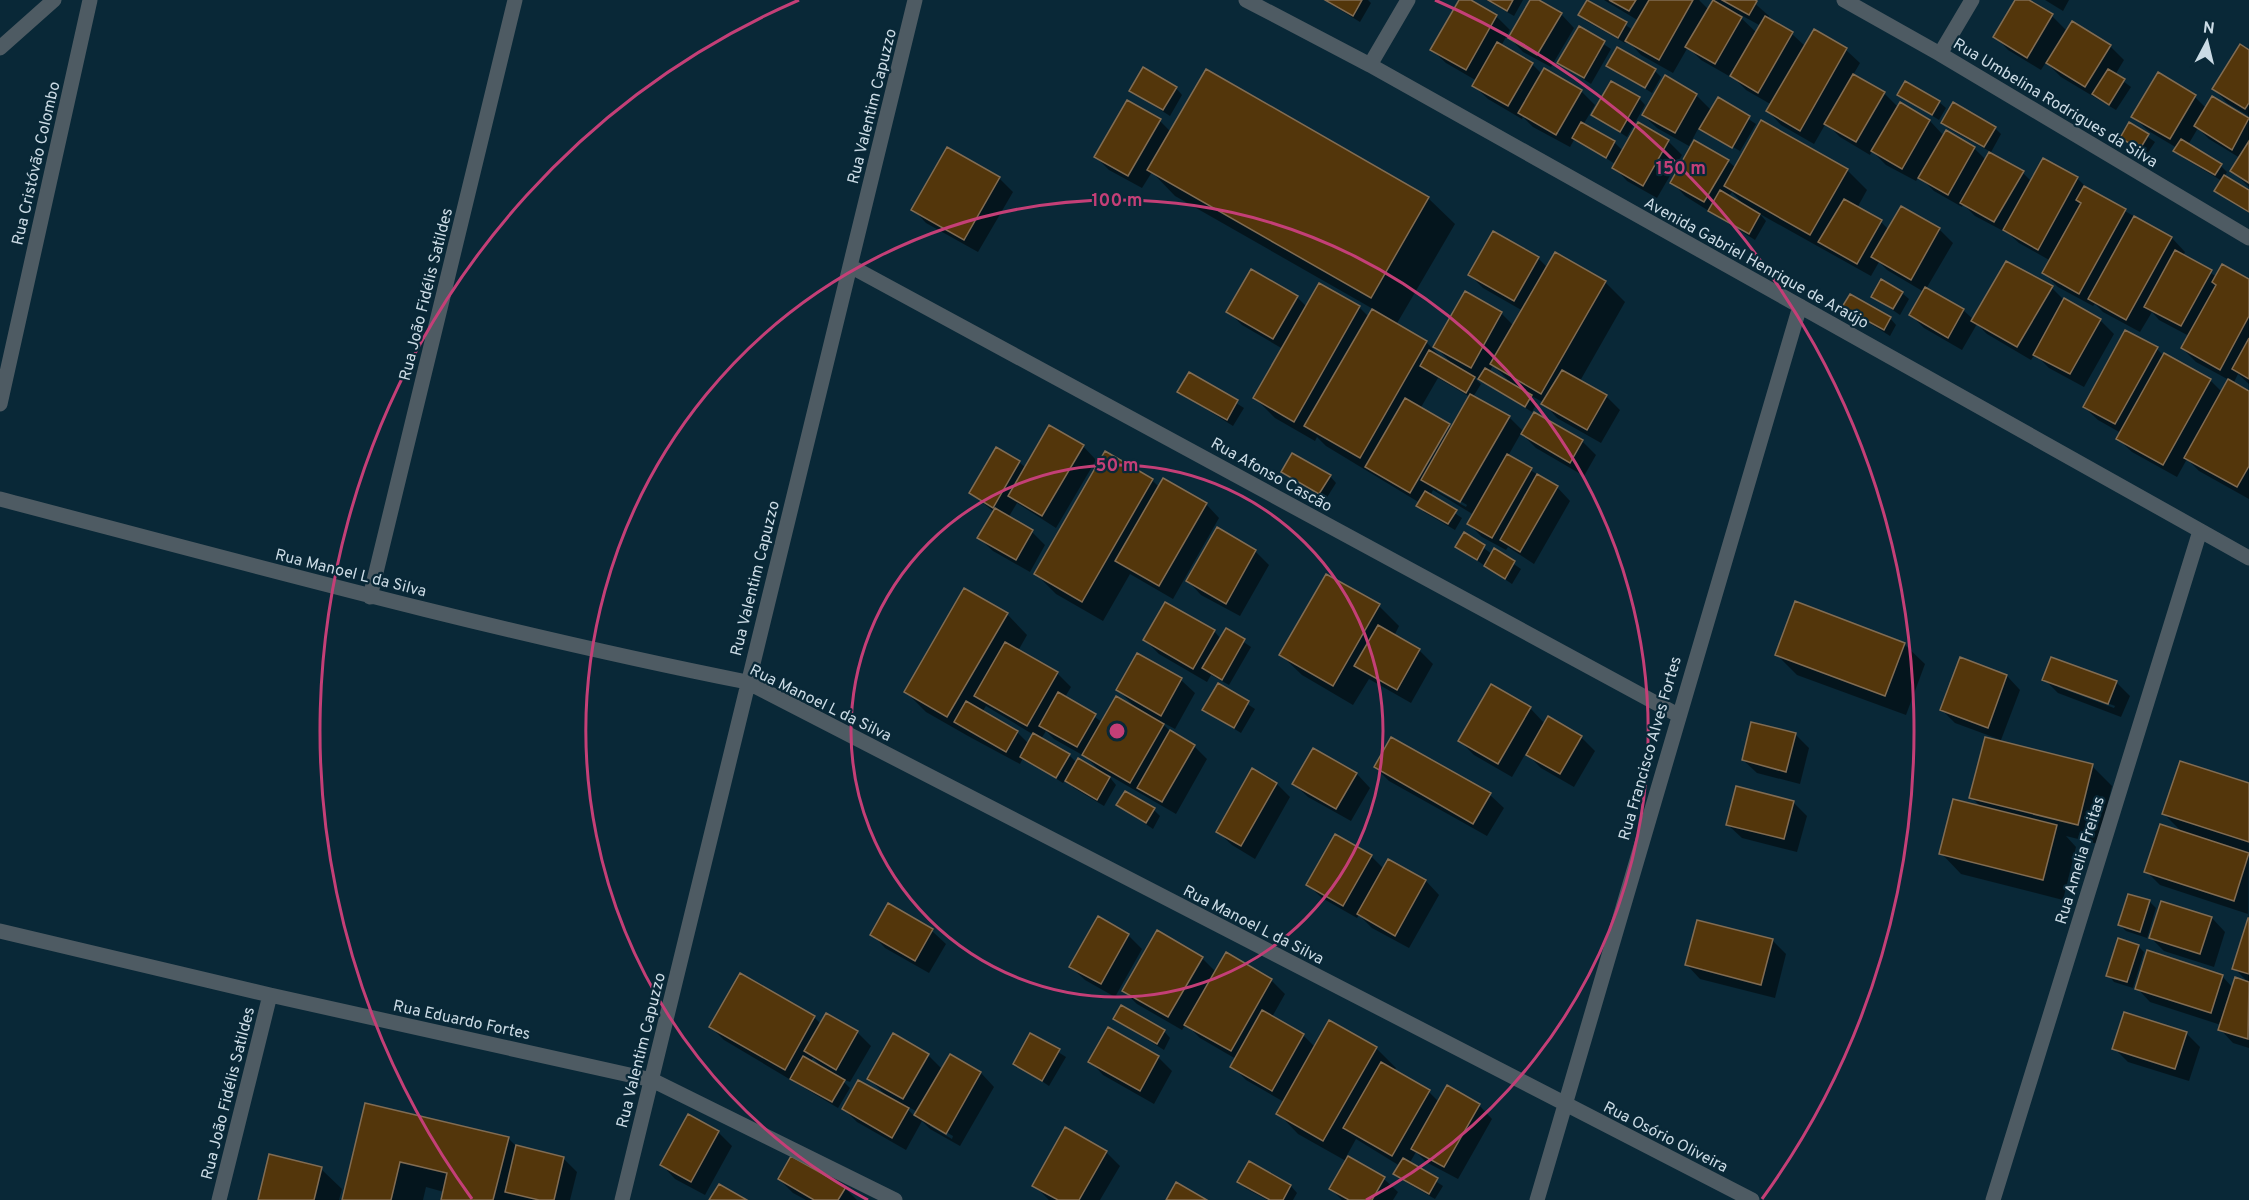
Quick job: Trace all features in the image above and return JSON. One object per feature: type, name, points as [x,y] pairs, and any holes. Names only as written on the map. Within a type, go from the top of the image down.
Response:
[{"type":"street","points":[[0,48],[54,0]]},
{"type":"street","name":"Rua Cristóvão Colombo","points":[[0,404],[90,0]]},
{"type":"street","name":"Rua João Fidélis Satildes","points":[[370,597],[515,0]]},
{"type":"street","name":"Rua Valentim Capuzzo","points":[[622,1200],[915,0]]},
{"type":"street","name":"Avenida Gabriel Henrique de Araújo","points":[[1246,0],[1370,65],[2249,558]]},
{"type":"street","points":[[1370,65],[1408,0]]},
{"type":"street","name":"Rua Umbelina Rodrigues da Silva","points":[[1844,0],[1940,54],[2249,238]]},
{"type":"street","points":[[1940,54],[1972,0]]},
{"type":"street","name":"Rua Afonso Cascão","points":[[850,266],[1677,715]]},
{"type":"street","name":"Rua Francisco Alves Fortes","points":[[1537,1200],[1677,715],[1800,306]]},
{"type":"street","name":"Rua Manoel L da Silva","points":[[0,499],[370,597],[601,653],[747,682],[1564,1105]]},
{"type":"street","name":"Rua Amelia Freitas","points":[[1994,1200],[2200,531]]},
{"type":"street","name":"Rua Eduardo Fortes","points":[[0,930],[270,995],[652,1080],[896,1200]]},
{"type":"street","name":"Rua João Fidélis Satildes","points":[[219,1200],[270,995]]},
{"type":"street","name":"Rua Osório Oliveira","points":[[1564,1105],[1752,1200]]},
{"type":"building","points":[[1325,0],[1362,0],[1353,16]]},
{"type":"building","points":[[1459,0],[1471,0],[1497,15],[1466,70],[1430,50]]},
{"type":"building","points":[[1488,0],[1513,0],[1507,11]]},
{"type":"building","points":[[1530,0],[1539,0],[1562,13],[1537,55],[1508,38]]},
{"type":"building","points":[[1587,0],[1627,22],[1618,38],[1578,15]]},
{"type":"building","points":[[1609,0],[1636,0],[1629,11]]},
{"type":"building","points":[[1649,0],[1693,0],[1659,60],[1625,41]]},
{"type":"building","points":[[1713,0],[1742,17],[1715,64],[1685,47]]},
{"type":"building","points":[[1722,0],[1755,0],[1757,1],[1749,15]]},
{"type":"building","points":[[2015,0],[2029,0],[2053,14],[2027,58],[1993,37]]},
{"type":"building","points":[[1765,16],[1793,32],[1758,93],[1730,76]]},
{"type":"building","points":[[2072,21],[2111,45],[2085,87],[2046,63]]},
{"type":"building","points":[[1579,26],[1605,41],[1584,78],[1557,63]]},
{"type":"building","points":[[1814,29],[1847,48],[1800,131],[1766,111]]},
{"type":"building","points":[[1497,42],[1533,63],[1508,106],[1472,86]]},
{"type":"building","points":[[2240,44],[2249,50],[2249,103],[2245,109],[2212,89]]},
{"type":"building","points":[[1617,47],[1656,69],[1645,88],[1606,66]]},
{"type":"building","points":[[1143,67],[1177,87],[1163,110],[1129,91]]},
{"type":"building","points":[[1544,68],[1582,90],[1556,135],[1518,113]]},
{"type":"building","points":[[1206,69],[1429,197],[1371,298],[1147,170]]},
{"type":"building","points":[[2108,69],[2125,79],[2109,105],[2092,94]]},
{"type":"building","points":[[2158,72],[2196,95],[2170,139],[2131,117]]},
{"type":"building","points":[[1853,74],[1885,92],[1856,142],[1824,124]]},
{"type":"building","points":[[1665,75],[1697,94],[1675,133],[1642,115]]},
{"type":"building","points":[[1611,81],[1640,97],[1620,132],[1591,115]]},
{"type":"building","points":[[1905,81],[1940,101],[1932,115],[1897,95]]},
{"type":"building","points":[[2212,96],[2249,118],[2232,150],[2194,126]]},
{"type":"building","points":[[1718,97],[1750,116],[1732,148],[1699,129]]},
{"type":"building","points":[[1127,100],[1161,119],[1128,176],[1094,157]]},
{"type":"building","points":[[1900,102],[1930,120],[1902,169],[1871,151]]},
{"type":"building","points":[[1953,102],[1996,127],[1984,147],[1941,123]]},
{"type":"building","points":[[1761,120],[1848,169],[1810,235],[1724,186]]},
{"type":"building","points":[[1581,122],[1615,141],[1606,158],[1572,138]]},
{"type":"building","points":[[1638,122],[1669,140],[1643,186],[1612,168]]},
{"type":"building","points":[[2129,122],[2149,134],[2140,149],[2120,138]]},
{"type":"building","points":[[1946,130],[1975,147],[1948,195],[1918,178]]},
{"type":"building","points":[[2181,139],[2222,164],[2215,175],[2173,151]]},
{"type":"building","points":[[1694,140],[1729,160],[1704,202],[1670,183]]},
{"type":"building","points":[[2249,141],[2249,183],[2230,171]]},
{"type":"building","points":[[947,147],[1000,177],[964,240],[911,210]]},
{"type":"building","points":[[1989,152],[2024,171],[1994,222],[1960,203]]},
{"type":"building","points":[[2043,158],[2078,177],[2038,250],[2003,230]]},
{"type":"building","points":[[2224,175],[2249,190],[2249,212],[2214,191]]},
{"type":"building","points":[[2084,186],[2126,209],[2079,294],[2042,273],[2081,203],[2076,200]]},
{"type":"building","points":[[1720,190],[1760,214],[1749,234],[1708,211]]},
{"type":"building","points":[[1844,199],[1882,220],[1857,264],[1818,242]]},
{"type":"building","points":[[1901,206],[1940,228],[1911,280],[1871,257]]},
{"type":"building","points":[[2134,216],[2172,237],[2126,320],[2088,299]]},
{"type":"building","points":[[1493,231],[1539,257],[1514,301],[1468,275]]},
{"type":"building","points":[[2175,250],[2212,270],[2181,326],[2144,307]]},
{"type":"building","points":[[1555,252],[1606,281],[1541,394],[1490,364]]},
{"type":"building","points":[[2006,261],[2053,286],[2017,347],[1971,321]]},
{"type":"building","points":[[2222,264],[2249,279],[2249,316],[2220,370],[2181,348],[2216,285],[2212,282]]},
{"type":"building","points":[[1251,269],[1298,296],[1273,339],[1226,312]]},
{"type":"building","points":[[1881,279],[1903,292],[1893,309],[1871,297]]},
{"type":"building","points":[[1319,283],[1360,306],[1294,422],[1253,398]]},
{"type":"building","points":[[1925,287],[1964,309],[1948,338],[1909,315]]},
{"type":"building","points":[[1465,291],[1502,312],[1471,368],[1433,347]]},
{"type":"building","points":[[1850,294],[1891,317],[1884,330],[1842,307]]},
{"type":"building","points":[[2064,298],[2101,319],[2070,374],[2033,355]]},
{"type":"building","points":[[1372,309],[1427,341],[1360,458],[1304,426]]},
{"type":"building","points":[[2125,330],[2158,347],[2115,424],[2083,407]]},
{"type":"building","points":[[2249,338],[2249,379],[2232,369]]},
{"type":"building","points":[[1429,350],[1475,377],[1466,393],[1420,366]]},
{"type":"building","points":[[2164,353],[2211,379],[2163,465],[2116,439]]},
{"type":"building","points":[[1485,368],[1532,395],[1525,407],[1478,379]]},
{"type":"building","points":[[1562,370],[1607,395],[1587,430],[1541,404]]},
{"type":"building","points":[[1189,372],[1238,400],[1227,420],[1177,392]]},
{"type":"building","points":[[2228,379],[2249,391],[2249,466],[2237,487],[2184,458]]},
{"type":"building","points":[[1470,394],[1510,416],[1460,502],[1421,480]]},
{"type":"building","points":[[1405,398],[1450,424],[1410,493],[1365,467]]},
{"type":"building","points":[[1534,412],[1583,440],[1570,463],[1521,434]]},
{"type":"building","points":[[1049,425],[1084,445],[1042,516],[1008,496]]},
{"type":"building","points":[[996,447],[1020,461],[993,508],[969,493]]},
{"type":"building","points":[[1105,451],[1153,479],[1082,602],[1034,574]]},
{"type":"building","points":[[1292,453],[1331,475],[1319,494],[1281,472]]},
{"type":"building","points":[[1507,454],[1532,468],[1492,538],[1467,524]]},
{"type":"building","points":[[1537,474],[1558,486],[1520,552],[1500,540]]},
{"type":"building","points":[[1163,478],[1207,503],[1159,586],[1115,561]]},
{"type":"building","points":[[1425,491],[1457,510],[1448,524],[1416,506]]},
{"type":"building","points":[[995,508],[1033,530],[1016,560],[977,538]]},
{"type":"building","points":[[1217,527],[1256,550],[1226,604],[1186,581]]},
{"type":"building","points":[[1464,532],[1485,545],[1477,560],[1455,547]]},
{"type":"building","points":[[1494,548],[1515,561],[1505,579],[1484,566]]},
{"type":"building","points":[[1326,574],[1380,604],[1333,686],[1279,655]]},
{"type":"building","points":[[964,588],[1008,613],[947,717],[904,692]]},
{"type":"building","points":[[1795,601],[1905,643],[1885,696],[1775,655]]},
{"type":"building","points":[[1165,602],[1215,630],[1193,669],[1143,640]]},
{"type":"building","points":[[1378,625],[1420,649],[1397,690],[1354,666]]},
{"type":"building","points":[[1226,628],[1245,639],[1222,680],[1202,668]]},
{"type":"building","points":[[1005,642],[1058,672],[1027,726],[974,696]]},
{"type":"building","points":[[1137,653],[1182,678],[1161,716],[1116,690]]},
{"type":"building","points":[[1960,657],[2007,675],[1988,728],[1940,710]]},
{"type":"building","points":[[2051,657],[2117,681],[2108,704],[2042,680]]},
{"type":"building","points":[[1218,683],[1249,701],[1234,728],[1202,710]]},
{"type":"building","points":[[1491,684],[1531,707],[1498,764],[1458,741]]},
{"type":"building","points":[[1058,692],[1096,714],[1077,747],[1039,726]]},
{"type":"building","points":[[1116,696],[1164,724],[1130,783],[1082,755]]},
{"type":"building","points":[[966,701],[1018,731],[1006,752],[954,722]]},
{"type":"building","points":[[1548,716],[1582,736],[1560,774],[1526,755]]},
{"type":"building","points":[[1751,722],[1796,733],[1786,772],[1742,760]]},
{"type":"building","points":[[1170,730],[1195,745],[1162,802],[1137,788]]},
{"type":"building","points":[[1033,733],[1070,754],[1056,778],[1020,757]]},
{"type":"building","points":[[1391,737],[1491,793],[1473,824],[1374,767]]},
{"type":"building","points":[[1985,737],[2093,764],[2078,825],[1969,798]]},
{"type":"building","points":[[1313,748],[1357,773],[1336,809],[1292,784]]},
{"type":"building","points":[[1078,758],[1110,777],[1097,800],[1065,781]]},
{"type":"building","points":[[2180,761],[2249,783],[2249,842],[2162,814]]},
{"type":"building","points":[[1252,768],[1277,783],[1241,846],[1216,832]]},
{"type":"building","points":[[1736,786],[1794,801],[1784,839],[1726,825]]},
{"type":"building","points":[[1125,791],[1155,808],[1146,823],[1116,805]]},
{"type":"building","points":[[1953,799],[2057,825],[2043,880],[1939,854]]},
{"type":"building","points":[[2160,824],[2249,853],[2234,901],[2144,872]]},
{"type":"building","points":[[1335,834],[1372,855],[1343,906],[1306,885]]},
{"type":"building","points":[[1388,859],[1426,880],[1395,936],[1357,914]]},
{"type":"building","points":[[2128,894],[2150,900],[2140,932],[2118,925]]},
{"type":"building","points":[[2161,901],[2212,917],[2200,954],[2149,938]]},
{"type":"building","points":[[888,903],[933,929],[915,961],[870,935]]},
{"type":"building","points":[[1098,916],[1129,934],[1101,984],[1069,967]]},
{"type":"building","points":[[2249,918],[2249,974],[2232,969]]},
{"type":"building","points":[[1697,920],[1773,939],[1761,985],[1685,965]]},
{"type":"building","points":[[1157,930],[1203,957],[1168,1017],[1122,991]]},
{"type":"building","points":[[2118,938],[2139,945],[2127,982],[2106,976]]},
{"type":"building","points":[[2147,950],[2223,975],[2211,1013],[2135,989]]},
{"type":"building","points":[[1226,952],[1272,979],[1231,1051],[1184,1025]]},
{"type":"building","points":[[740,973],[815,1016],[785,1070],[709,1027]]},
{"type":"building","points":[[2235,977],[2249,982],[2248,1039],[2218,1030]]},
{"type":"building","points":[[1121,1005],[1165,1030],[1157,1044],[1113,1019]]},
{"type":"building","points":[[1262,1010],[1304,1034],[1272,1091],[1230,1067]]},
{"type":"building","points":[[2124,1012],[2187,1032],[2175,1069],[2112,1049]]},
{"type":"building","points":[[826,1013],[858,1031],[836,1070],[804,1051]]},
{"type":"building","points":[[1329,1020],[1377,1047],[1323,1141],[1276,1114]]},
{"type":"building","points":[[1108,1027],[1159,1056],[1140,1091],[1088,1062]]},
{"type":"building","points":[[893,1033],[929,1054],[903,1099],[867,1079]]},
{"type":"building","points":[[1030,1033],[1060,1049],[1042,1081],[1013,1064]]},
{"type":"building","points":[[950,1054],[981,1072],[946,1134],[914,1115]]},
{"type":"building","points":[[803,1056],[845,1080],[832,1102],[790,1079]]},
{"type":"building","points":[[1381,1062],[1430,1090],[1392,1156],[1343,1128]]},
{"type":"building","points":[[858,1080],[909,1108],[892,1138],[842,1109]]},
{"type":"building","points":[[1447,1085],[1480,1104],[1444,1167],[1411,1149]]},
{"type":"building","points":[[365,1103],[509,1137],[493,1200],[441,1200],[447,1173],[400,1162],[391,1200],[342,1200]]},
{"type":"building","points":[[688,1114],[719,1131],[691,1182],[660,1165]]},
{"type":"building","points":[[1065,1127],[1107,1151],[1079,1200],[1058,1200],[1032,1186]]},
{"type":"building","points":[[516,1145],[564,1157],[554,1200],[539,1200],[505,1192]]},
{"type":"building","points":[[269,1154],[322,1167],[314,1200],[258,1200]]},
{"type":"building","points":[[791,1156],[846,1187],[838,1200],[814,1200],[778,1179]]},
{"type":"building","points":[[1348,1156],[1385,1177],[1372,1200],[1349,1200],[1329,1189]]},
{"type":"building","points":[[1403,1158],[1438,1178],[1429,1194],[1393,1174]]},
{"type":"building","points":[[1249,1161],[1291,1185],[1283,1200],[1270,1200],[1237,1182]]},
{"type":"building","points":[[1176,1182],[1207,1200],[1166,1200]]},
{"type":"building","points":[[719,1184],[747,1200],[709,1200]]}]
